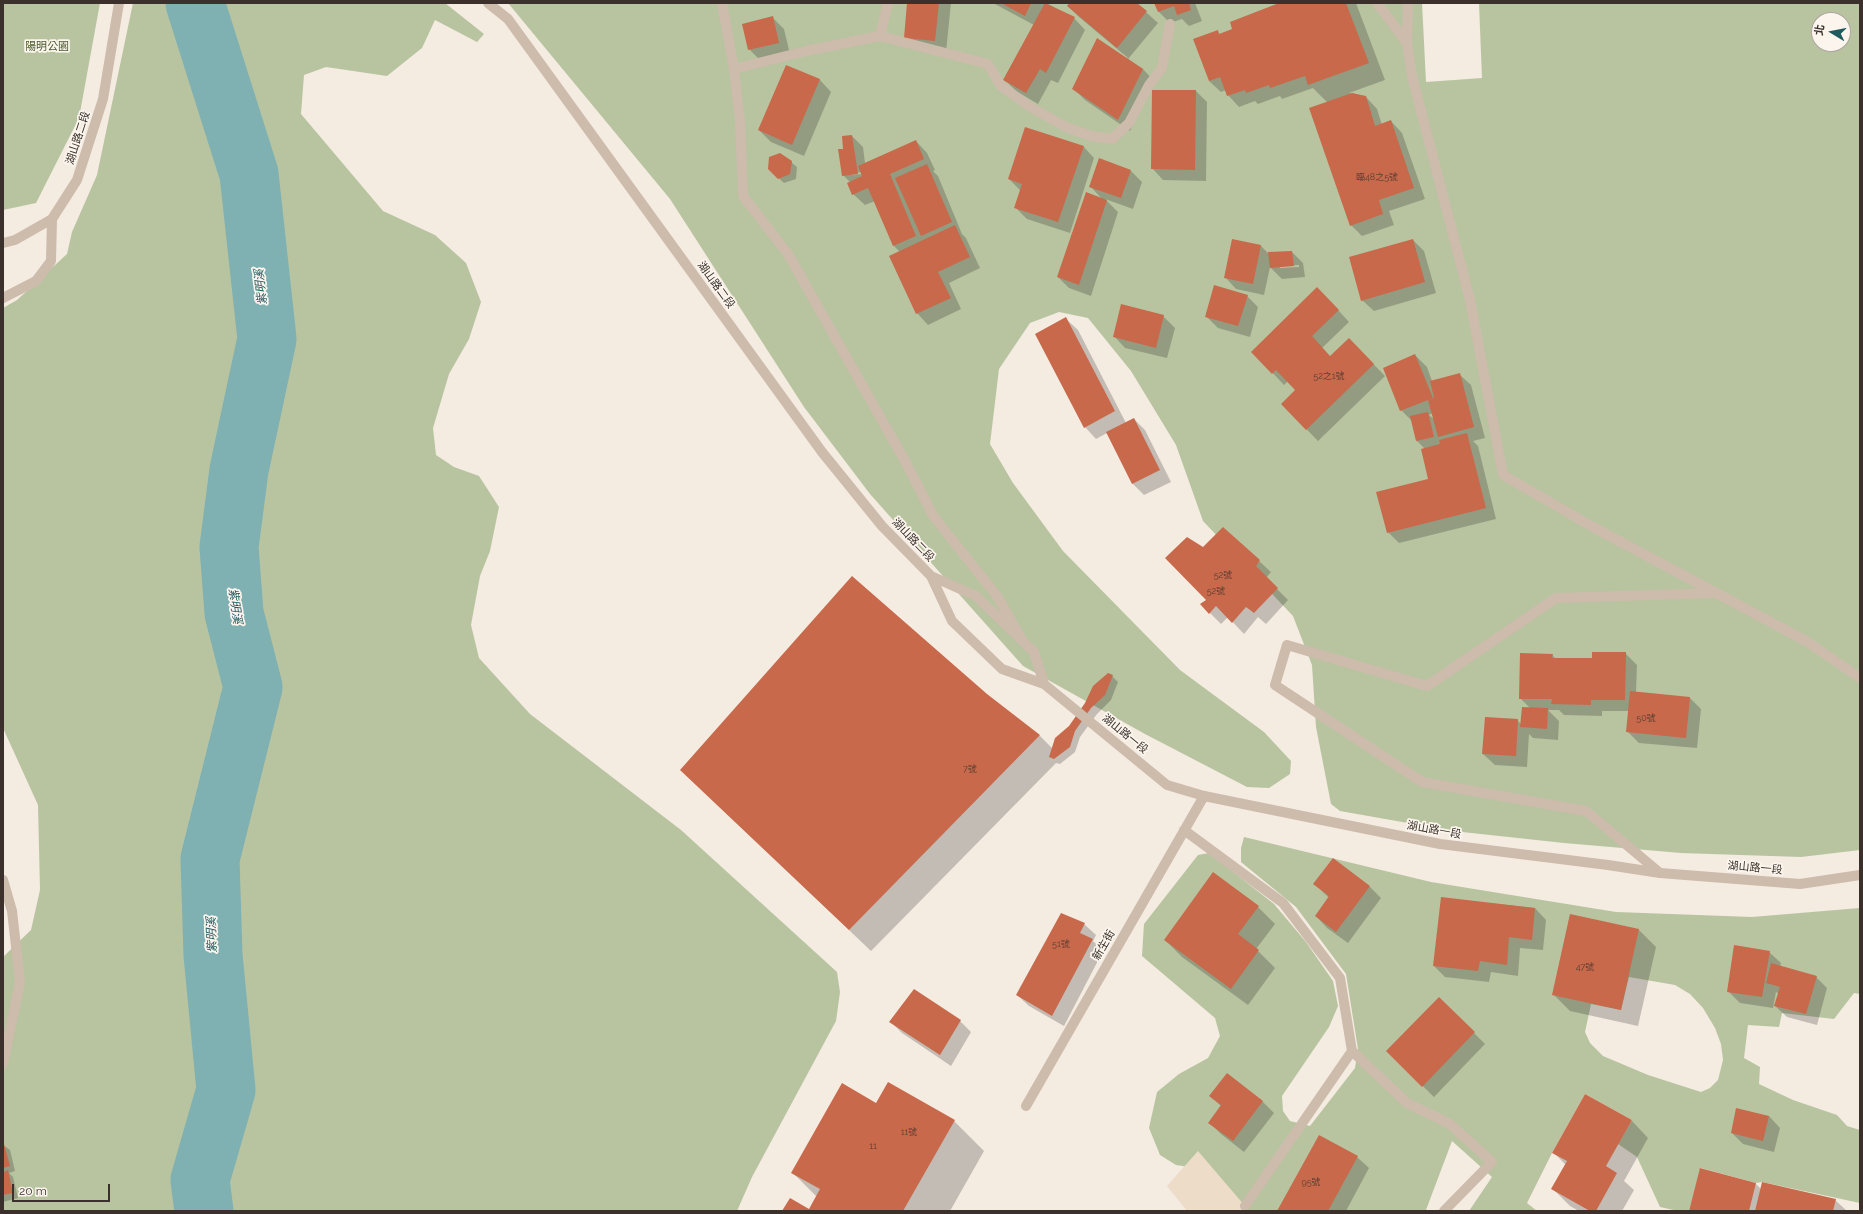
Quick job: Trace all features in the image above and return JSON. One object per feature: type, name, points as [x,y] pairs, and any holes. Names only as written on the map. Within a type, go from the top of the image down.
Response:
[{"type":"street","name":"湖山路二段","points":[[3,243],[15,240],[52,219],[76,180],[100,106],[119,3]]},
{"type":"street","name":"湖山路二段","points":[[488,3],[508,19],[822,452],[882,526],[932,576],[976,596],[1023,641],[1034,652],[1044,684]]},
{"type":"street","points":[[722,3],[734,69],[740,121],[743,196],[788,254],[898,448],[934,517],[997,596],[1023,641]]},
{"type":"street","points":[[880,36],[888,3]]},
{"type":"street","points":[[1377,3],[1407,43]]},
{"type":"street","points":[[1408,3],[1407,43],[1412,76],[1470,300],[1503,475],[1593,527],[1806,641],[1860,678]]},
{"type":"street","points":[[734,69],[806,51],[880,36],[988,64],[1001,86],[1032,108],[1066,127],[1091,136],[1112,139],[1130,123],[1149,85],[1162,68],[1170,24]]},
{"type":"street","points":[[3,298],[36,281],[51,261],[52,219]]},
{"type":"street","name":"湖山路二段","points":[[932,576],[952,621],[958,627],[1002,669],[1044,684]]},
{"type":"street","points":[[1660,873],[1586,811],[1422,782],[1275,685],[1287,645],[1427,686],[1556,598],[1716,593]]},
{"type":"street","name":"湖山路一段","points":[[1044,684],[1167,785],[1204,796],[1440,844],[1660,873],[1800,884],[1860,875]]},
{"type":"street","name":"新生街","points":[[1026,1106],[1204,796]]},
{"type":"street","points":[[1184,830],[1283,903],[1340,978],[1352,1052],[1407,1103],[1450,1124],[1492,1162],[1444,1211]]},
{"type":"street","points":[[3,1064],[20,982],[12,911],[4,884]]},
{"type":"street","points":[[1245,1206],[1352,1052]]},
{"type":"green space","name":"陽明公園","points":[[3,3],[100,3],[79,118],[36,203],[3,210]]},
{"type":"green space","points":[[133,3],[445,3],[484,34],[477,42],[435,20],[422,48],[387,76],[326,67],[304,75],[301,114],[383,211],[435,235],[466,263],[481,302],[469,339],[449,374],[433,428],[436,455],[454,467],[479,476],[499,507],[490,551],[480,576],[471,625],[479,658],[530,714],[681,830],[837,972],[840,992],[836,1021],[752,1177],[737,1211],[3,1211],[3,957],[31,930],[40,890],[38,805],[3,728],[3,308],[17,300],[67,254],[72,232],[97,175]]},
{"type":"green space","points":[[508,3],[1422,3],[1426,82],[1482,78],[1479,3],[1860,3],[1860,850],[1801,857],[1681,853],[1564,843],[1453,831],[1340,811],[1331,804],[1316,727],[1312,665],[1293,616],[1203,521],[1176,445],[1131,371],[1088,318],[1059,312],[1030,323],[999,369],[990,444],[1013,483],[1063,551],[1180,670],[1264,732],[1291,761],[1290,774],[1269,788],[1247,787],[1145,734],[1023,666],[870,494],[804,407],[670,199]]},
{"type":"green space","points":[[1244,837],[1431,882],[1616,912],[1752,917],[1860,908],[1860,994],[1854,993],[1834,1019],[1782,1013],[1779,1027],[1748,1025],[1744,1058],[1760,1067],[1759,1084],[1793,1100],[1837,1115],[1847,1126],[1860,1130],[1860,1203],[1762,1182],[1756,1183],[1701,1168],[1689,1211],[1678,1211],[1660,1207],[1637,1157],[1618,1144],[1632,1120],[1585,1094],[1552,1153],[1527,1203],[1537,1211],[1469,1211],[1492,1177],[1452,1141],[1426,1210],[1427,1211],[1233,1211],[1202,1169],[1176,1165],[1160,1155],[1149,1128],[1157,1092],[1179,1074],[1208,1058],[1220,1036],[1215,1018],[1142,956],[1144,924],[1198,855],[1209,853],[1274,904],[1306,942],[1333,981],[1338,1006],[1329,1027],[1282,1096],[1283,1111],[1290,1121],[1310,1126],[1355,1068],[1358,1049],[1346,974],[1296,907],[1241,862],[1241,848]],"holes":[[[1629,977],[1675,985],[1690,994],[1703,1008],[1715,1028],[1721,1044],[1723,1060],[1718,1080],[1710,1088],[1701,1092],[1648,1075],[1603,1056],[1590,1043],[1585,1032],[1591,1004],[1621,1010]]]},
{"type":"shaded area","points":[[1198,1151],[1249,1211],[1187,1211],[1167,1186]]},
{"type":"building","points":[[907,3],[939,3],[935,41],[904,38]]},
{"type":"building","points":[[1001,3],[1031,3],[1025,16]]},
{"type":"building","points":[[1045,3],[1075,17],[1046,73],[1040,69],[1026,93],[1003,80]]},
{"type":"building","points":[[1069,3],[1137,3],[1147,11],[1117,48],[1067,6]]},
{"type":"building","points":[[1154,3],[1189,3],[1191,10],[1177,15],[1174,6],[1158,12]]},
{"type":"building","points":[[1279,3],[1346,3],[1369,63],[1308,85],[1305,76],[1270,88],[1269,85],[1246,93],[1245,90],[1227,96],[1220,77],[1209,81],[1193,39],[1218,30],[1219,34],[1232,29],[1230,22]]},
{"type":"building","points":[[773,16],[779,43],[748,50],[742,24]]},
{"type":"building","points":[[1097,38],[1143,69],[1118,120],[1072,89]]},
{"type":"building","points":[[786,65],[820,79],[792,145],[758,130]]},
{"type":"building","points":[[1152,90],[1196,90],[1195,170],[1151,169]]},
{"type":"building","points":[[1352,93],[1366,96],[1375,126],[1391,120],[1414,188],[1379,200],[1383,214],[1350,226],[1309,108]]},
{"type":"building","points":[[1025,127],[1084,146],[1058,222],[1014,208],[1022,184],[1008,179]]},
{"type":"building","points":[[852,135],[858,174],[842,176],[838,149],[843,149],[842,136]]},
{"type":"building","points":[[916,140],[924,159],[890,174],[916,236],[893,246],[868,188],[852,195],[847,183],[862,176],[858,166]]},
{"type":"building","points":[[780,153],[792,161],[790,174],[778,179],[768,169],[769,157]]},
{"type":"building","points":[[1099,158],[1131,170],[1121,198],[1089,187]]},
{"type":"building","points":[[927,164],[952,222],[921,236],[895,178]]},
{"type":"building","points":[[1086,192],[1107,200],[1079,285],[1057,277]]},
{"type":"building","points":[[955,225],[970,257],[938,272],[951,298],[916,314],[889,256]]},
{"type":"building","points":[[1232,239],[1261,245],[1253,284],[1224,278]]},
{"type":"building","points":[[1413,239],[1425,282],[1361,301],[1349,257]]},
{"type":"building","points":[[1292,251],[1294,266],[1270,268],[1268,252]]},
{"type":"building","points":[[1214,285],[1248,295],[1238,326],[1205,317]]},
{"type":"building","points":[[1317,287],[1339,310],[1312,336],[1330,356],[1349,338],[1374,364],[1306,430],[1281,404],[1295,390],[1276,370],[1272,374],[1251,352]]},
{"type":"building","points":[[1121,304],[1164,315],[1156,348],[1113,337]]},
{"type":"building","points":[[1066,317],[1115,411],[1084,428],[1035,334]]},
{"type":"building","points":[[1415,354],[1433,398],[1400,411],[1383,368]]},
{"type":"building","points":[[1460,373],[1474,427],[1438,437],[1428,400],[1434,398],[1430,381]]},
{"type":"building","points":[[1428,412],[1434,437],[1416,441],[1410,416]]},
{"type":"building","points":[[1134,418],[1160,470],[1132,484],[1106,432]]},
{"type":"building","points":[[1467,433],[1486,508],[1387,533],[1376,492],[1428,479],[1421,449],[1440,444],[1439,440]]},
{"type":"building","points":[[1223,527],[1260,560],[1256,566],[1278,588],[1254,613],[1246,607],[1232,623],[1216,606],[1209,614],[1200,604],[1206,600],[1165,558],[1187,537],[1203,547]]},
{"type":"building","points":[[852,576],[987,694],[1040,735],[849,930],[680,770]]},
{"type":"building","points":[[1592,652],[1626,652],[1625,700],[1591,700],[1591,705],[1551,704],[1552,699],[1519,699],[1520,653],[1553,654],[1552,658],[1592,658]]},
{"type":"building","points":[[1108,673],[1113,675],[1105,695],[1091,708],[1075,731],[1070,747],[1054,759],[1049,757],[1055,738],[1069,726],[1085,703],[1093,686]]},
{"type":"building","points":[[1630,691],[1690,697],[1686,738],[1626,732]]},
{"type":"building","points":[[1522,707],[1548,708],[1547,729],[1520,727]]},
{"type":"building","points":[[1485,717],[1518,719],[1516,756],[1482,754]]},
{"type":"building","points":[[1333,858],[1370,886],[1336,932],[1315,916],[1329,896],[1313,884]]},
{"type":"building","points":[[1213,872],[1259,906],[1238,934],[1259,950],[1231,989],[1164,940]]},
{"type":"building","points":[[1441,897],[1535,908],[1532,940],[1509,937],[1507,965],[1480,961],[1478,971],[1433,966]]},
{"type":"building","points":[[1061,913],[1085,923],[1080,933],[1093,939],[1052,1016],[1016,995]]},
{"type":"building","points":[[1570,914],[1639,929],[1621,1010],[1552,995]]},
{"type":"building","points":[[1734,945],[1770,951],[1762,997],[1727,992]]},
{"type":"building","points":[[1771,963],[1817,976],[1806,1014],[1774,1006],[1780,987],[1766,983]]},
{"type":"building","points":[[914,989],[961,1020],[940,1055],[889,1022]]},
{"type":"building","points":[[1439,997],[1475,1032],[1422,1087],[1386,1051]]},
{"type":"building","points":[[1227,1073],[1263,1101],[1233,1141],[1208,1123],[1221,1105],[1209,1096]]},
{"type":"building","points":[[888,1082],[955,1120],[903,1211],[782,1211],[790,1198],[809,1209],[820,1189],[791,1173],[842,1083],[876,1103]]},
{"type":"building","points":[[1585,1094],[1632,1120],[1606,1166],[1617,1173],[1596,1211],[1590,1211],[1551,1189],[1567,1161],[1552,1153]]},
{"type":"building","points":[[1736,1108],[1769,1116],[1763,1141],[1731,1133]]},
{"type":"building","points":[[1319,1135],[1358,1156],[1328,1211],[1277,1211]]},
{"type":"building","points":[[3,1144],[10,1166],[3,1168]]},
{"type":"building","points":[[1700,1168],[1756,1183],[1749,1211],[1689,1211]]},
{"type":"building","points":[[8,1170],[13,1193],[3,1195],[3,1172]]},
{"type":"building","points":[[1762,1182],[1836,1199],[1833,1211],[1755,1211]]},
{"type":"waterway","name":"紫明溪","points":[[195,3],[249,174],[267,339],[239,470],[229,547],[234,613],[253,687],[210,859],[213,955],[226,1090],[200,1180],[204,1211]]}]
